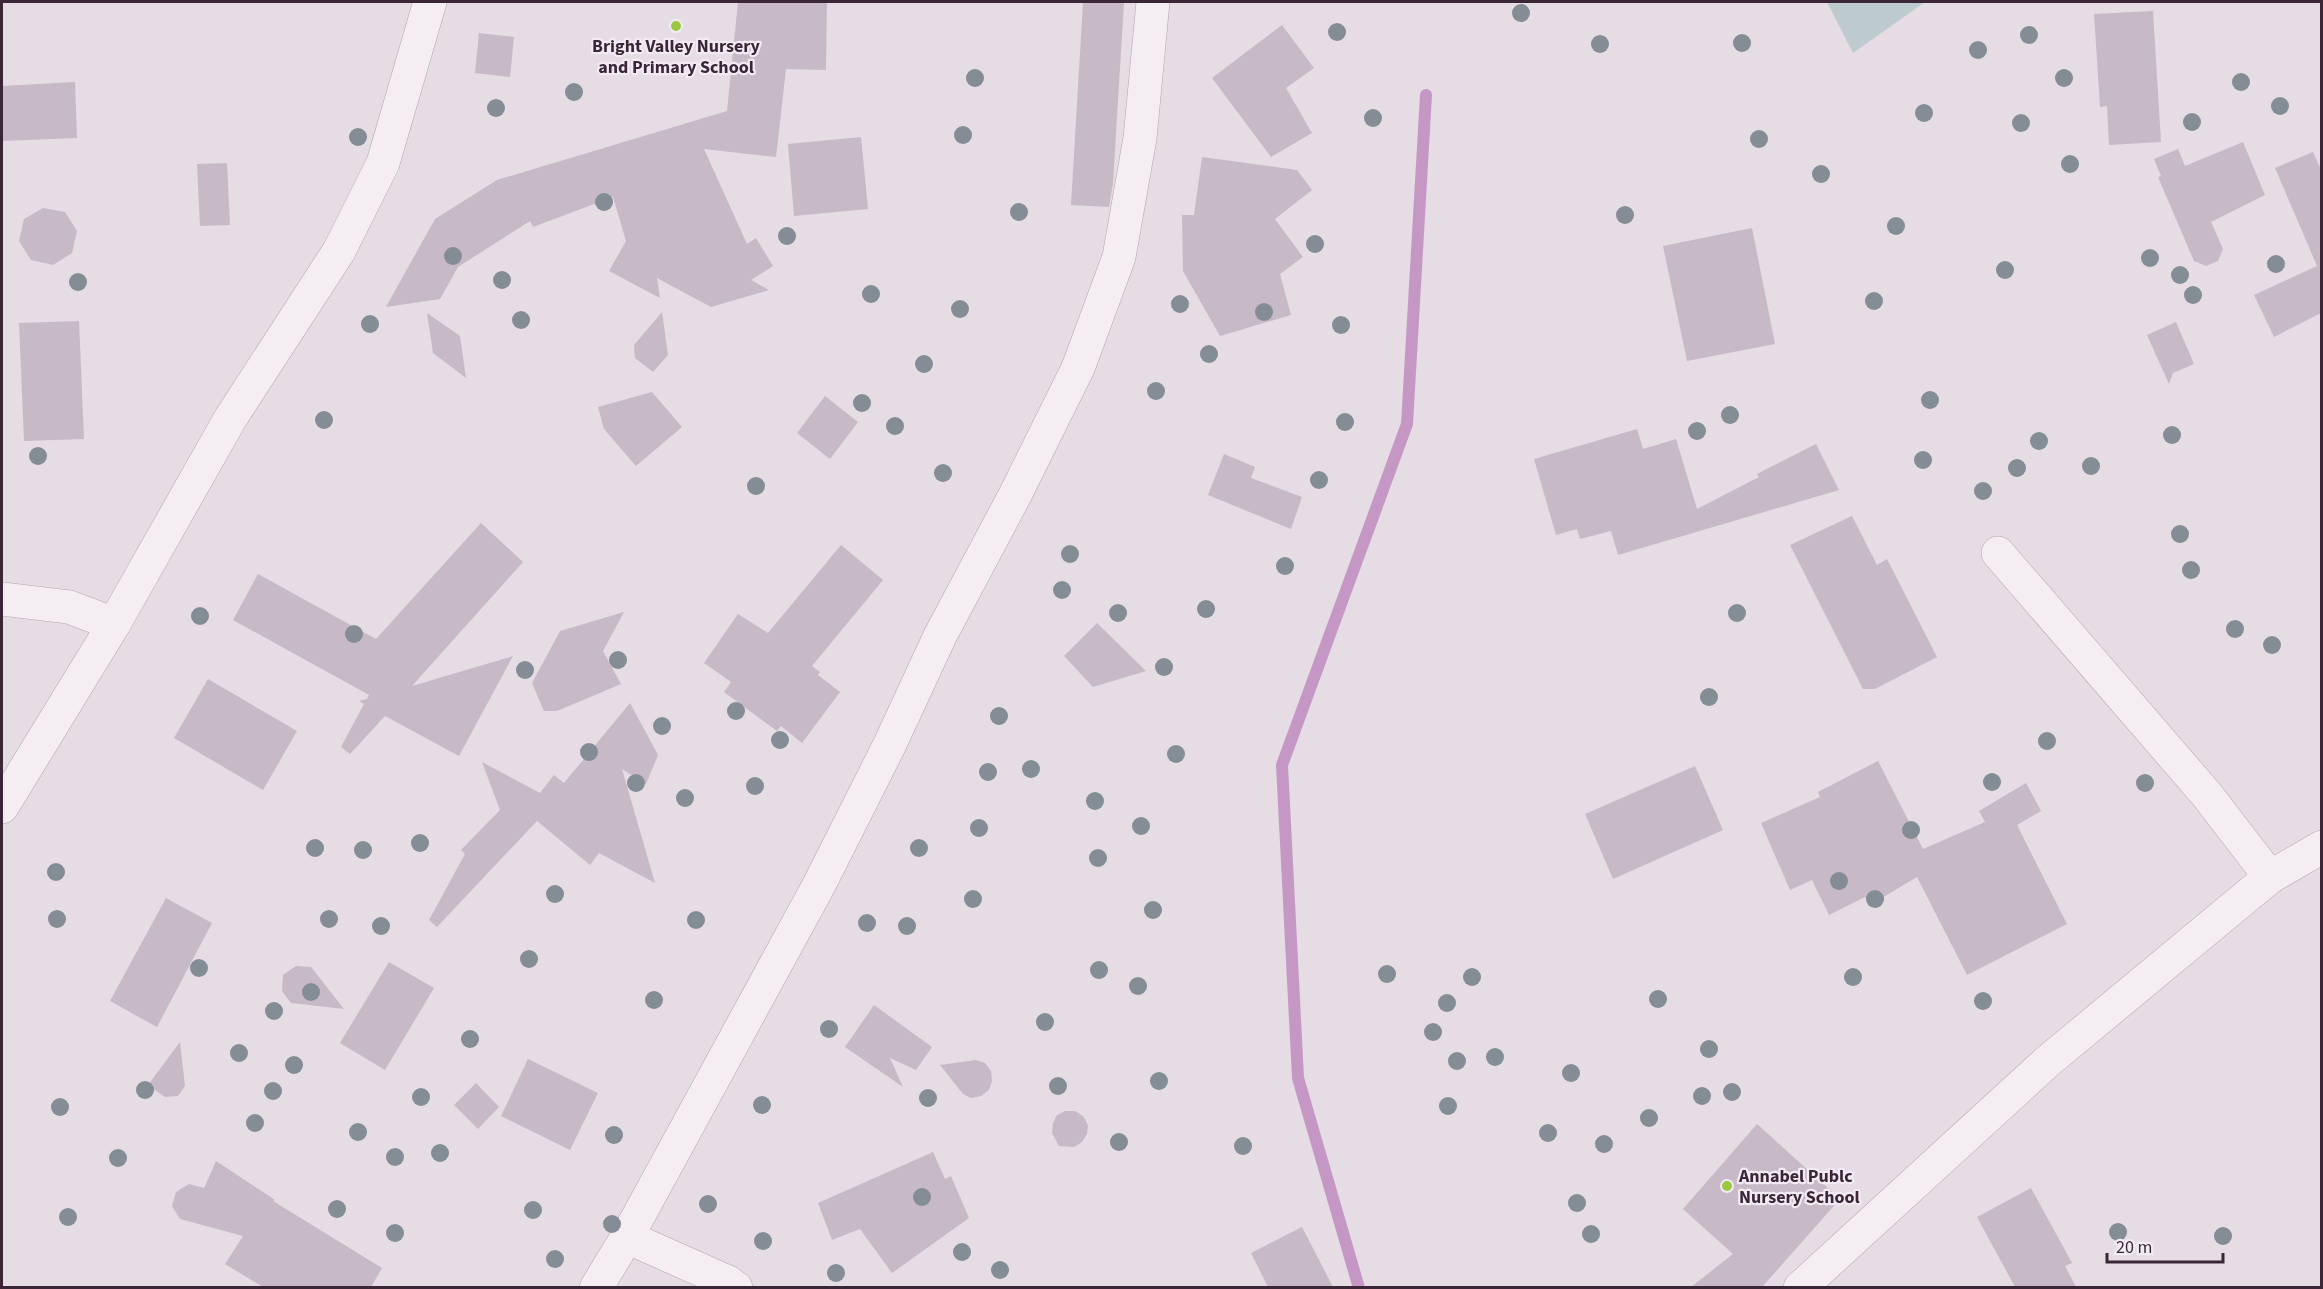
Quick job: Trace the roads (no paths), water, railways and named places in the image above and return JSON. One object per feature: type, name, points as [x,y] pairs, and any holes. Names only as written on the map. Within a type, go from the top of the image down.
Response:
[{"type":"street","points":[[2,807],[114,624],[230,419],[339,251],[383,164],[430,2]]},
{"type":"street","points":[[596,1287],[627,1237],[824,876],[889,746],[940,636],[1015,495],[1078,368],[1119,257],[1140,138],[1153,2]]},
{"type":"street","points":[[1998,553],[2207,795],[2270,877]]},
{"type":"street","points":[[2,599],[69,608],[114,624]]},
{"type":"street","points":[[1800,1287],[2048,1061],[2270,877],[2322,847]]},
{"type":"street","points":[[627,1237],[736,1287]]},
{"type":"waterway","points":[[1359,1288],[1298,1078],[1282,765],[1407,424],[1426,95]]},
{"type":"place","name":"Bright Valley Nursery and Primary School","points":[[676,26]]},
{"type":"place","name":"Annabel Publc Nursery School","points":[[1727,1186]]}]
